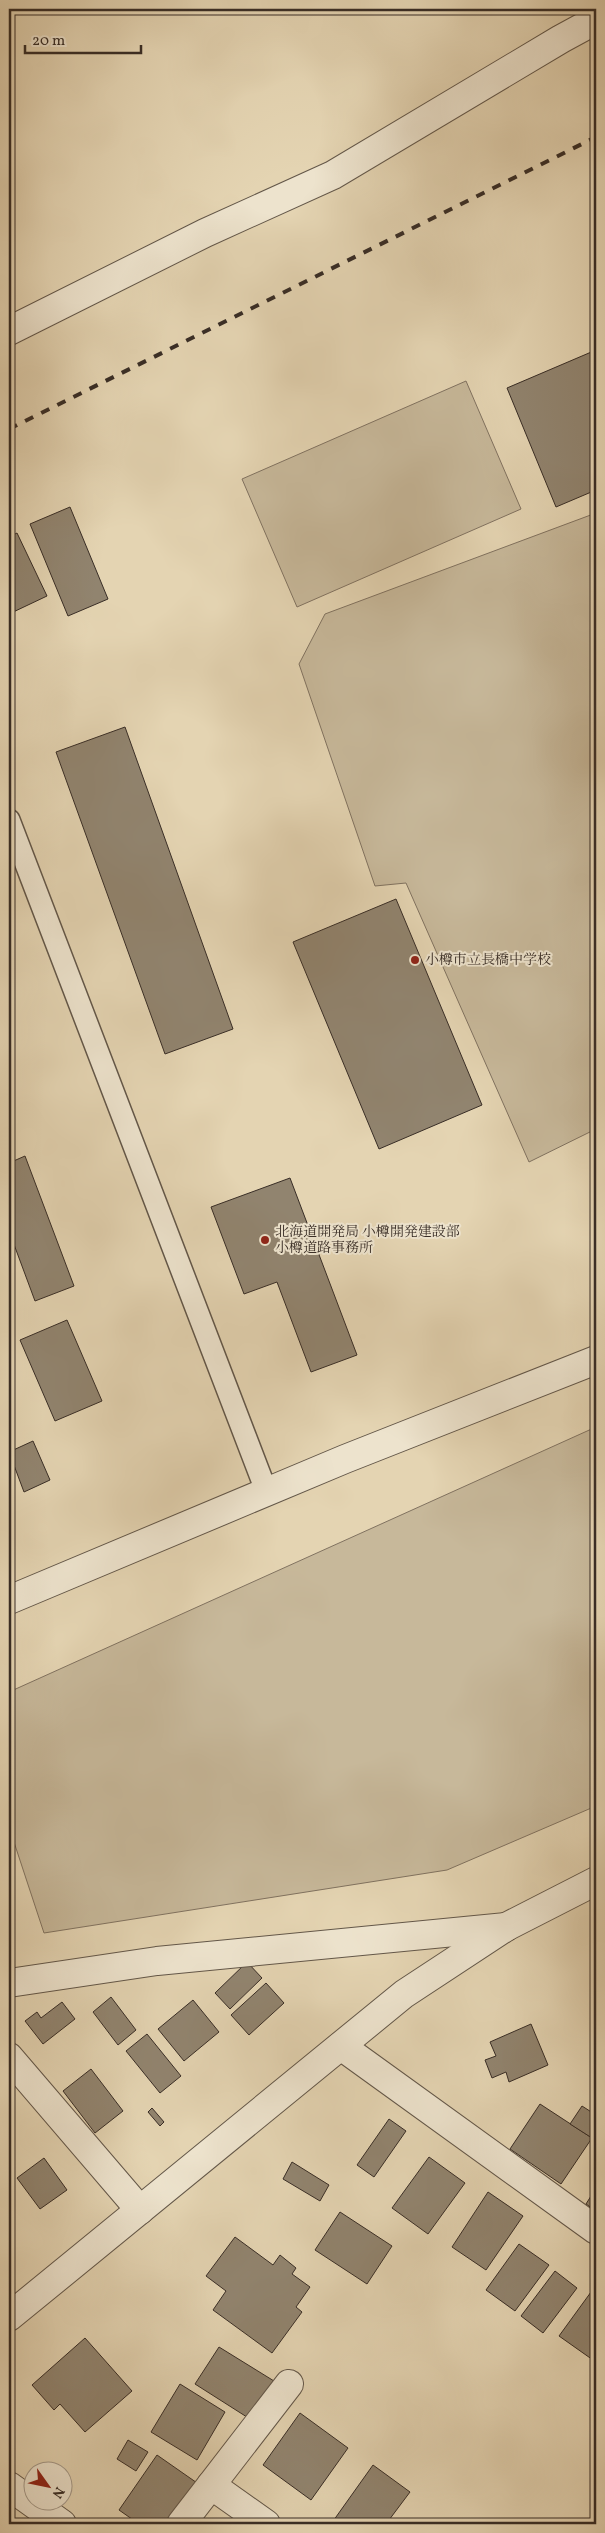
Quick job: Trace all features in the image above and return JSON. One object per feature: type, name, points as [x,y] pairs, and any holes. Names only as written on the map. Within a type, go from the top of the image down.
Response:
[{"type":"street","points":[[9,331],[205,233],[333,175],[596,20]]},
{"type":"street","points":[[9,1600],[268,1492],[596,1360]]},
{"type":"street","points":[[9,2317],[404,1994],[506,1927],[596,1881]]},
{"type":"street","points":[[9,1984],[157,1961],[506,1927]]},
{"type":"street","points":[[341,2046],[596,2230]]},
{"type":"street","points":[[9,2058],[140,2210]]},
{"type":"street","points":[[181,2524],[288,2384]]},
{"type":"street","points":[[211,2485],[266,2524]]},
{"type":"street","points":[[9,2486],[62,2524]]},
{"type":"lane","points":[[9,820],[268,1492]]},
{"type":"shaded area","points":[[466,381],[521,509],[297,607],[242,479]]},
{"type":"shaded area","points":[[596,513],[596,1129],[529,1162],[406,883],[375,886],[299,664],[325,614]]},
{"type":"shaded area","points":[[596,1427],[596,1806],[447,1870],[44,1933],[9,1827],[9,1692]]},
{"type":"building","points":[[596,350],[596,490],[556,507],[507,388]]},
{"type":"building","points":[[70,507],[108,599],[68,616],[30,524]]},
{"type":"building","points":[[17,533],[47,596],[9,614],[9,537]]},
{"type":"building","points":[[125,727],[233,1029],[165,1054],[56,752]]},
{"type":"building","points":[[396,899],[482,1105],[379,1149],[293,942]]},
{"type":"building","points":[[25,1156],[74,1286],[35,1301],[9,1231],[9,1163]]},
{"type":"building","points":[[290,1178],[357,1355],[311,1372],[277,1282],[244,1294],[211,1207]]},
{"type":"building","points":[[67,1320],[102,1401],[55,1421],[20,1340]]},
{"type":"building","points":[[33,1441],[50,1480],[24,1492],[9,1452]]},
{"type":"building","points":[[247,1962],[262,1978],[230,2009],[215,1993]]},
{"type":"building","points":[[266,1983],[284,2003],[249,2035],[231,2015]]},
{"type":"building","points":[[111,1997],[136,2030],[118,2045],[93,2012]]},
{"type":"building","points":[[193,2000],[219,2032],[184,2061],[158,2029]]},
{"type":"building","points":[[62,2002],[75,2019],[43,2044],[25,2021],[37,2012],[41,2018]]},
{"type":"building","points":[[531,2024],[548,2065],[509,2082],[506,2072],[492,2078],[485,2060],[496,2056],[490,2042]]},
{"type":"building","points":[[147,2034],[181,2076],[160,2093],[126,2051]]},
{"type":"building","points":[[91,2069],[123,2111],[95,2133],[63,2091]]},
{"type":"building","points":[[540,2104],[592,2138],[561,2184],[510,2149]]},
{"type":"building","points":[[582,2106],[596,2115],[596,2132],[592,2138],[570,2124]]},
{"type":"building","points":[[152,2108],[164,2122],[160,2126],[148,2112]]},
{"type":"building","points":[[389,2119],[406,2131],[374,2177],[357,2165]]},
{"type":"building","points":[[429,2157],[465,2183],[428,2234],[392,2208]]},
{"type":"building","points":[[44,2158],[67,2190],[40,2209],[17,2178]]},
{"type":"building","points":[[292,2162],[329,2185],[320,2201],[283,2179]]},
{"type":"building","points":[[596,2188],[596,2211],[586,2204]]},
{"type":"building","points":[[488,2192],[523,2216],[486,2270],[452,2247]]},
{"type":"building","points":[[340,2212],[392,2246],[367,2284],[315,2250]]},
{"type":"building","points":[[235,2237],[273,2265],[280,2255],[296,2268],[292,2274],[310,2287],[296,2307],[302,2312],[272,2353],[213,2310],[226,2291],[206,2276]]},
{"type":"building","points":[[519,2244],[549,2265],[515,2311],[486,2290]]},
{"type":"building","points":[[555,2271],[577,2288],[543,2333],[521,2316]]},
{"type":"building","points":[[591,2292],[596,2296],[596,2354],[593,2360],[559,2336]]},
{"type":"building","points":[[85,2338],[132,2391],[85,2432],[60,2404],[54,2410],[32,2385]]},
{"type":"building","points":[[219,2347],[274,2381],[250,2419],[195,2384]]},
{"type":"building","points":[[180,2384],[225,2412],[197,2460],[151,2432]]},
{"type":"building","points":[[300,2413],[348,2448],[311,2500],[263,2465]]},
{"type":"building","points":[[128,2440],[148,2452],[136,2471],[117,2459]]},
{"type":"building","points":[[157,2455],[200,2485],[172,2524],[139,2524],[119,2510]]},
{"type":"building","points":[[373,2465],[410,2492],[386,2524],[331,2524]]},
{"type":"railway","points":[[9,429],[596,137]]},
{"type":"place","name":"小樽市立長橋中学校","points":[[415,960]]},
{"type":"place","name":"北海道開発局 小樽開発建設部 小樽道路事務所","points":[[265,1240]]}]
